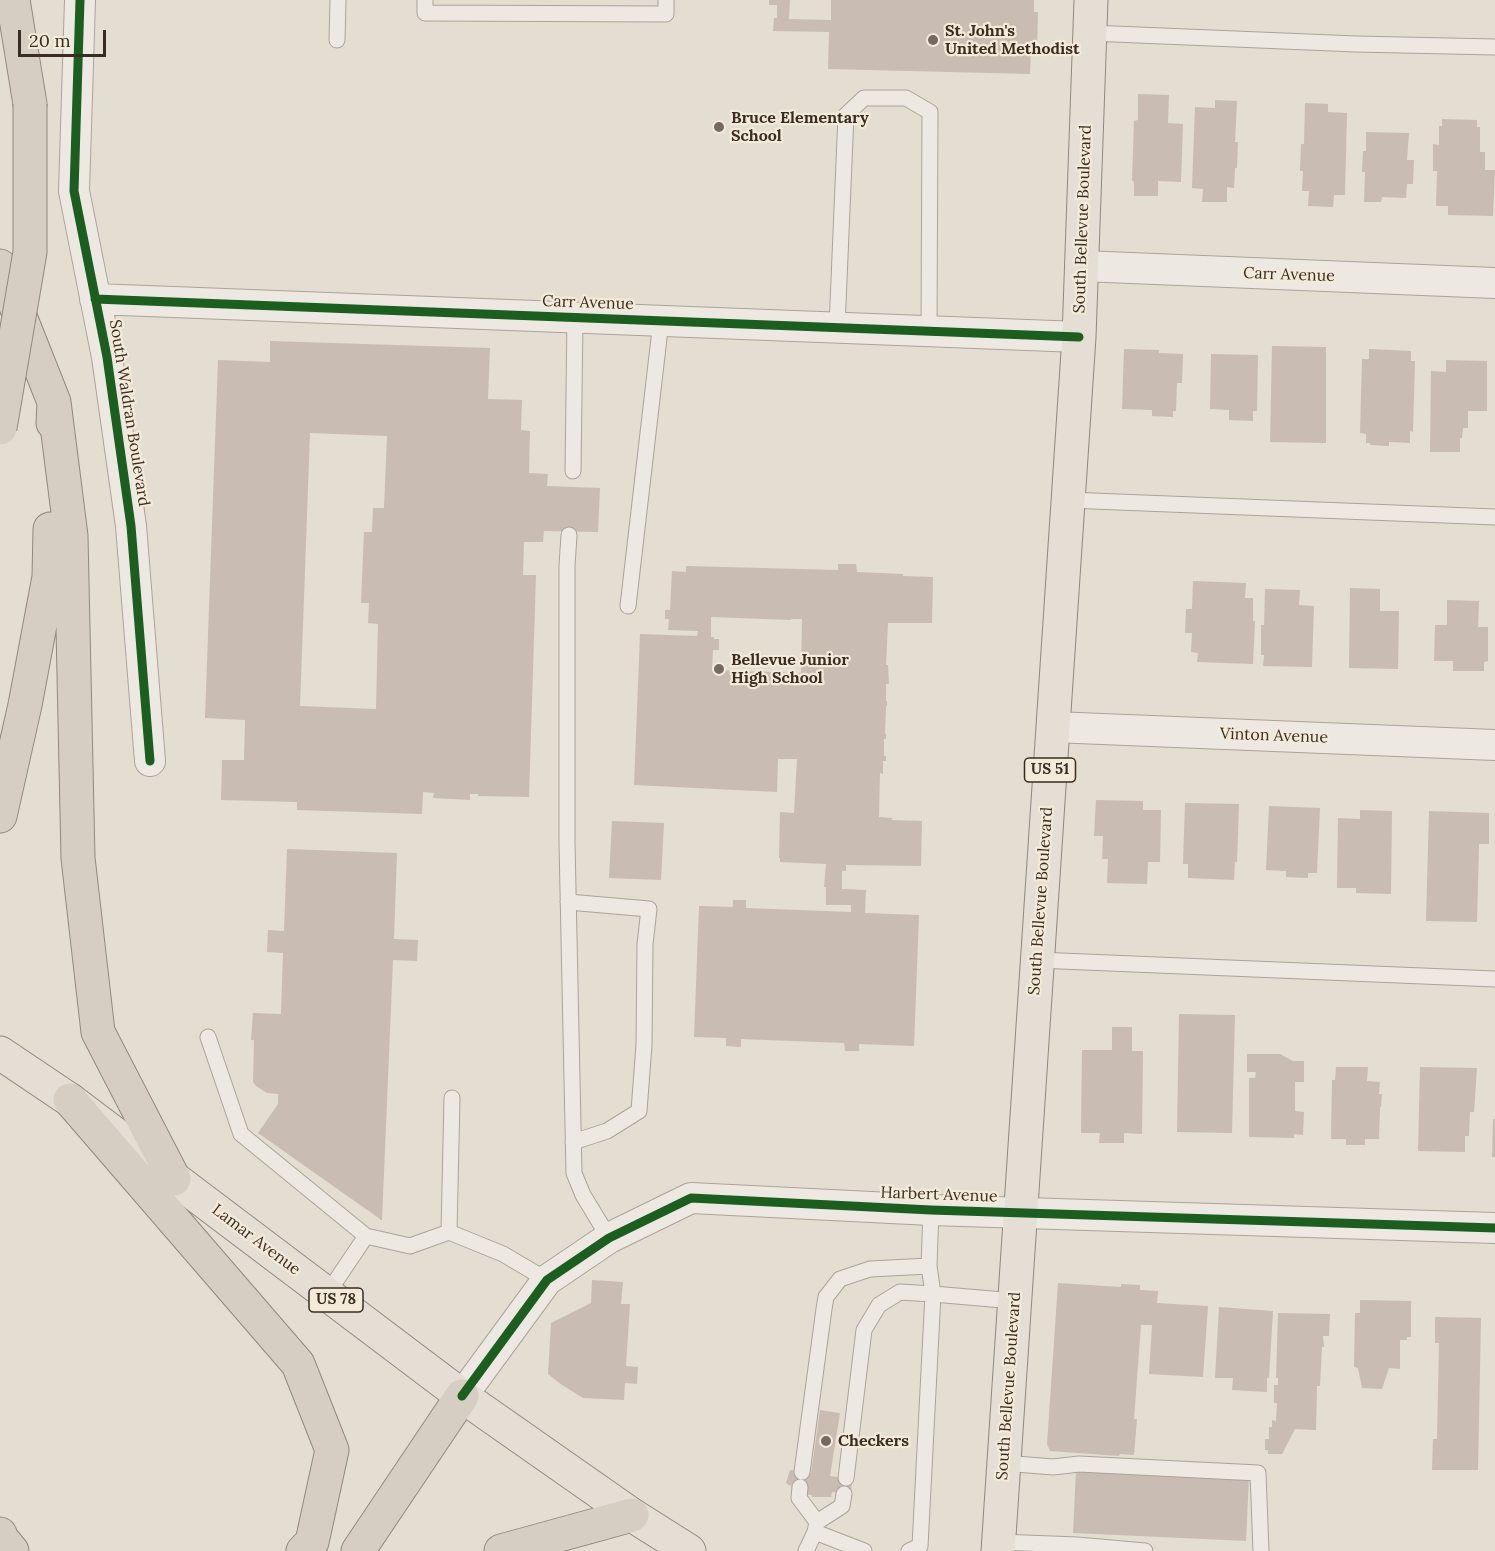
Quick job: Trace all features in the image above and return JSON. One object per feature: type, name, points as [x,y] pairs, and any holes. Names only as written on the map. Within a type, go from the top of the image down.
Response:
[{"type":"highway","points":[[0,428],[30,252],[30,105],[13,0]]},
{"type":"highway","points":[[0,266],[54,402],[71,536],[78,858],[98,1032],[174,1179]]},
{"type":"highway","points":[[0,816],[25,705],[49,577],[54,402]]},
{"type":"highway","points":[[70,1100],[298,1364],[332,1450],[312,1542],[303,1551]]},
{"type":"highway","points":[[358,1551],[462,1396]]},
{"type":"highway","points":[[501,1551],[632,1515]]},
{"type":"highway","points":[[0,1534],[12,1551]]},
{"type":"main road","name":"South Bellevue Boulevard","points":[[999,1547],[1079,337],[1091,0]]},
{"type":"main road","name":"Lamar Avenue","points":[[0,1053],[70,1100],[462,1396],[632,1515],[689,1551]]},
{"type":"street","name":"South Waldran Boulevard","points":[[80,0],[74,191],[107,357],[131,526],[150,761]]},
{"type":"street","name":"Carr Avenue","points":[[1082,266],[1495,283]]},
{"type":"street","name":"Carr Avenue","points":[[95,299],[1079,337]]},
{"type":"street","name":"Vinton Avenue","points":[[1053,727],[1495,745]]},
{"type":"street","name":"Harbert Avenue","points":[[462,1396],[548,1280],[609,1238],[691,1198],[931,1210],[1495,1228]]},
{"type":"lane","points":[[337,40],[338,0]]},
{"type":"lane","points":[[425,0],[425,13],[666,14],[666,0]]},
{"type":"lane","points":[[1090,33],[1356,44],[1495,47]]},
{"type":"lane","points":[[837,327],[846,115],[864,98],[906,98],[930,112],[929,331]]},
{"type":"lane","points":[[573,471],[575,317]]},
{"type":"lane","points":[[628,606],[661,321]]},
{"type":"lane","points":[[1068,500],[1495,517]]},
{"type":"lane","points":[[570,535],[567,566],[568,902],[574,1173],[583,1195],[609,1238]]},
{"type":"lane","points":[[568,902],[649,909],[645,944],[644,1045],[639,1111],[607,1131],[573,1142]]},
{"type":"lane","points":[[1037,960],[1495,979]]},
{"type":"lane","points":[[208,1037],[240,1134],[366,1236],[410,1246],[449,1232],[503,1254],[548,1280]]},
{"type":"lane","points":[[449,1232],[453,1098]]},
{"type":"lane","points":[[909,1551],[920,1546],[933,1294],[929,1266],[931,1210]]},
{"type":"lane","points":[[327,1294],[366,1236]]},
{"type":"lane","points":[[864,1551],[816,1527],[799,1498],[826,1297],[840,1279],[870,1269],[929,1266]]},
{"type":"lane","points":[[806,1551],[816,1527],[842,1506],[864,1330],[879,1305],[900,1292],[1015,1301]]},
{"type":"lane","points":[[1004,1463],[1053,1467],[1079,1464],[1258,1473],[1262,1551]]},
{"type":"lane","points":[[999,1547],[1077,1545],[1145,1551]]},
{"type":"building","name":"St. John's United Methodist","points":[[769,0],[790,0],[789,19],[831,20],[831,0],[1034,0],[1034,12],[1038,12],[1037,48],[1031,48],[1030,74],[828,69],[829,32],[773,31],[774,18],[777,18],[777,5],[769,5]]},
{"type":"building","points":[[1138,94],[1169,95],[1168,123],[1183,124],[1181,182],[1158,181],[1158,196],[1134,196],[1132,180],[1134,121],[1138,120]]},
{"type":"building","points":[[1215,100],[1237,101],[1235,142],[1238,142],[1237,168],[1235,168],[1234,188],[1227,187],[1227,202],[1202,202],[1203,189],[1192,188],[1195,107],[1215,108]]},
{"type":"building","points":[[1305,103],[1328,104],[1328,112],[1347,113],[1345,195],[1334,195],[1333,207],[1308,206],[1309,191],[1302,191],[1303,171],[1300,171],[1301,144],[1304,144]]},
{"type":"building","points":[[1442,119],[1477,120],[1477,127],[1480,127],[1480,152],[1485,152],[1485,170],[1495,170],[1493,216],[1448,215],[1448,206],[1436,206],[1437,171],[1433,171],[1433,144],[1439,145],[1439,126],[1442,126]]},
{"type":"building","points":[[1366,132],[1409,133],[1407,160],[1414,160],[1413,184],[1407,184],[1406,198],[1382,197],[1381,202],[1364,202],[1365,172],[1362,172],[1363,151],[1366,151]]},
{"type":"building","points":[[270,341],[490,348],[488,399],[522,400],[521,430],[530,431],[529,473],[548,474],[547,486],[600,488],[598,532],[544,531],[543,542],[524,542],[523,575],[536,575],[529,797],[470,794],[470,800],[433,798],[434,793],[423,792],[422,814],[297,810],[297,802],[221,800],[222,760],[244,760],[245,720],[205,718],[218,360],[270,362]],"holes":[[[310,433],[387,436],[384,508],[373,508],[372,532],[364,532],[361,603],[369,603],[368,623],[378,624],[376,709],[300,706]]]},
{"type":"building","points":[[1272,346],[1326,347],[1326,443],[1270,442]]},
{"type":"building","points":[[1124,349],[1159,350],[1159,353],[1183,354],[1182,383],[1177,383],[1176,411],[1173,411],[1173,417],[1152,416],[1152,410],[1122,409]]},
{"type":"building","points":[[1369,349],[1411,351],[1411,361],[1415,361],[1413,432],[1410,431],[1410,443],[1389,442],[1389,446],[1370,445],[1366,443],[1366,434],[1360,433],[1362,359],[1369,359]]},
{"type":"building","points":[[1211,354],[1258,355],[1257,411],[1253,411],[1253,421],[1229,420],[1229,410],[1210,409]]},
{"type":"building","points":[[1446,360],[1487,361],[1487,411],[1468,411],[1468,428],[1463,428],[1460,452],[1430,452],[1431,371],[1446,372]]},
{"type":"building","points":[[838,564],[856,564],[857,572],[933,577],[932,623],[888,623],[886,665],[888,665],[889,684],[886,684],[886,739],[884,739],[886,761],[883,761],[883,774],[880,773],[879,817],[922,821],[921,866],[846,865],[846,871],[842,871],[842,889],[866,890],[865,913],[919,915],[914,1046],[859,1044],[859,1051],[845,1051],[844,1043],[741,1039],[741,1047],[726,1046],[726,1038],[694,1037],[699,906],[733,907],[733,900],[746,900],[746,908],[851,912],[851,905],[826,905],[826,887],[824,887],[826,864],[780,862],[780,812],[794,813],[797,759],[778,759],[777,792],[634,785],[640,634],[697,636],[698,631],[668,630],[669,619],[665,619],[665,610],[670,610],[672,571],[686,572],[686,566],[838,570]],"holes":[[[711,617],[802,619],[801,673],[712,670],[713,650],[719,650],[719,639],[711,637]]]},
{"type":"building","points":[[1193,581],[1246,583],[1245,598],[1253,598],[1253,621],[1255,621],[1253,664],[1197,662],[1198,653],[1191,652],[1192,633],[1185,633],[1186,609],[1192,609]]},
{"type":"building","points":[[1350,588],[1380,589],[1380,611],[1399,611],[1398,669],[1349,668]]},
{"type":"building","points":[[1265,589],[1300,590],[1299,605],[1314,606],[1312,667],[1263,666],[1261,625],[1264,625]]},
{"type":"building","points":[[1447,600],[1479,601],[1478,627],[1488,627],[1488,661],[1484,662],[1484,671],[1453,671],[1453,661],[1434,661],[1435,625],[1447,625]]},
{"type":"building","points":[[1096,800],[1143,801],[1143,810],[1161,810],[1160,862],[1148,862],[1147,884],[1107,883],[1108,859],[1102,859],[1103,836],[1094,836]]},
{"type":"building","points":[[1185,803],[1239,804],[1237,862],[1235,862],[1234,880],[1188,878],[1188,864],[1183,864]]},
{"type":"building","points":[[1269,806],[1320,808],[1317,873],[1308,873],[1308,878],[1286,877],[1286,871],[1266,870]]},
{"type":"building","points":[[1360,810],[1392,811],[1391,894],[1356,893],[1356,888],[1337,888],[1338,818],[1360,819]]},
{"type":"building","points":[[1429,811],[1489,813],[1489,844],[1479,844],[1477,922],[1426,921]]},
{"type":"building","points":[[612,821],[664,823],[661,880],[609,878]]},
{"type":"building","points":[[287,849],[397,853],[394,939],[418,940],[417,961],[393,960],[382,1220],[258,1133],[278,1104],[278,1094],[267,1093],[253,1082],[254,1040],[251,1040],[253,1013],[281,1014],[283,953],[267,952],[268,930],[284,931]]},
{"type":"building","points":[[1179,1014],[1235,1015],[1232,1133],[1177,1132]]},
{"type":"building","points":[[1112,1027],[1132,1027],[1132,1051],[1143,1051],[1142,1134],[1124,1133],[1124,1143],[1099,1143],[1100,1133],[1081,1133],[1082,1050],[1112,1050]]},
{"type":"building","points":[[1247,1054],[1280,1054],[1293,1061],[1304,1061],[1304,1082],[1295,1082],[1295,1111],[1304,1112],[1303,1135],[1294,1134],[1294,1138],[1249,1137],[1249,1078],[1255,1078],[1256,1072],[1247,1072]]},
{"type":"building","points":[[1336,1067],[1368,1067],[1367,1081],[1380,1082],[1379,1094],[1382,1094],[1379,1139],[1365,1139],[1365,1145],[1346,1145],[1346,1139],[1331,1139],[1332,1080],[1335,1080]]},
{"type":"building","points":[[1420,1067],[1477,1068],[1474,1112],[1470,1112],[1469,1136],[1465,1136],[1465,1152],[1418,1151]]},
{"type":"building","points":[[1493,1119],[1495,1119],[1495,1157],[1492,1157]]},
{"type":"building","points":[[592,1280],[623,1282],[621,1304],[630,1304],[626,1366],[638,1367],[637,1384],[625,1383],[624,1400],[583,1398],[548,1374],[551,1323],[591,1303]]},
{"type":"building","points":[[1058,1283],[1121,1287],[1121,1284],[1140,1285],[1140,1290],[1158,1291],[1157,1303],[1208,1306],[1203,1377],[1149,1374],[1152,1325],[1141,1325],[1134,1419],[1137,1419],[1134,1455],[1050,1451],[1047,1444]]},
{"type":"building","points":[[1360,1300],[1411,1301],[1411,1337],[1407,1337],[1407,1340],[1400,1340],[1400,1369],[1389,1368],[1382,1389],[1362,1388],[1358,1368],[1354,1367],[1355,1313],[1360,1313]]},
{"type":"building","points":[[1219,1307],[1273,1311],[1267,1392],[1232,1390],[1233,1378],[1215,1378]]},
{"type":"building","points":[[1278,1313],[1330,1314],[1329,1336],[1323,1336],[1320,1386],[1317,1386],[1316,1430],[1295,1429],[1282,1454],[1268,1454],[1268,1450],[1265,1450],[1265,1439],[1269,1439],[1269,1427],[1272,1427],[1272,1420],[1276,1421],[1277,1403],[1274,1403],[1274,1385],[1278,1385],[1278,1378],[1276,1378]]},
{"type":"building","points":[[1435,1317],[1481,1318],[1478,1470],[1432,1470],[1433,1439],[1437,1439],[1439,1343],[1435,1343]]},
{"type":"building","name":"Checkers","points":[[820,1410],[840,1413],[830,1476],[852,1481],[851,1492],[848,1494],[832,1492],[831,1497],[812,1497],[812,1495],[803,1494],[804,1488],[786,1483],[790,1470],[811,1473]]},
{"type":"building","points":[[1076,1470],[1249,1478],[1246,1541],[1073,1533]]},
{"type":"cycle path","points":[[80,0],[74,191],[107,357],[131,526],[150,761]]},
{"type":"cycle path","points":[[95,299],[1079,337]]},
{"type":"cycle path","points":[[462,1396],[547,1280],[609,1238],[691,1198],[931,1210],[1495,1228]]},
{"type":"place","name":"St. John's United Methodist","points":[[933,40]]},
{"type":"place","name":"Bruce Elementary School","points":[[719,127]]},
{"type":"place","name":"Bellevue Junior High School","points":[[719,669]]},
{"type":"place","name":"Checkers","points":[[826,1441]]}]
